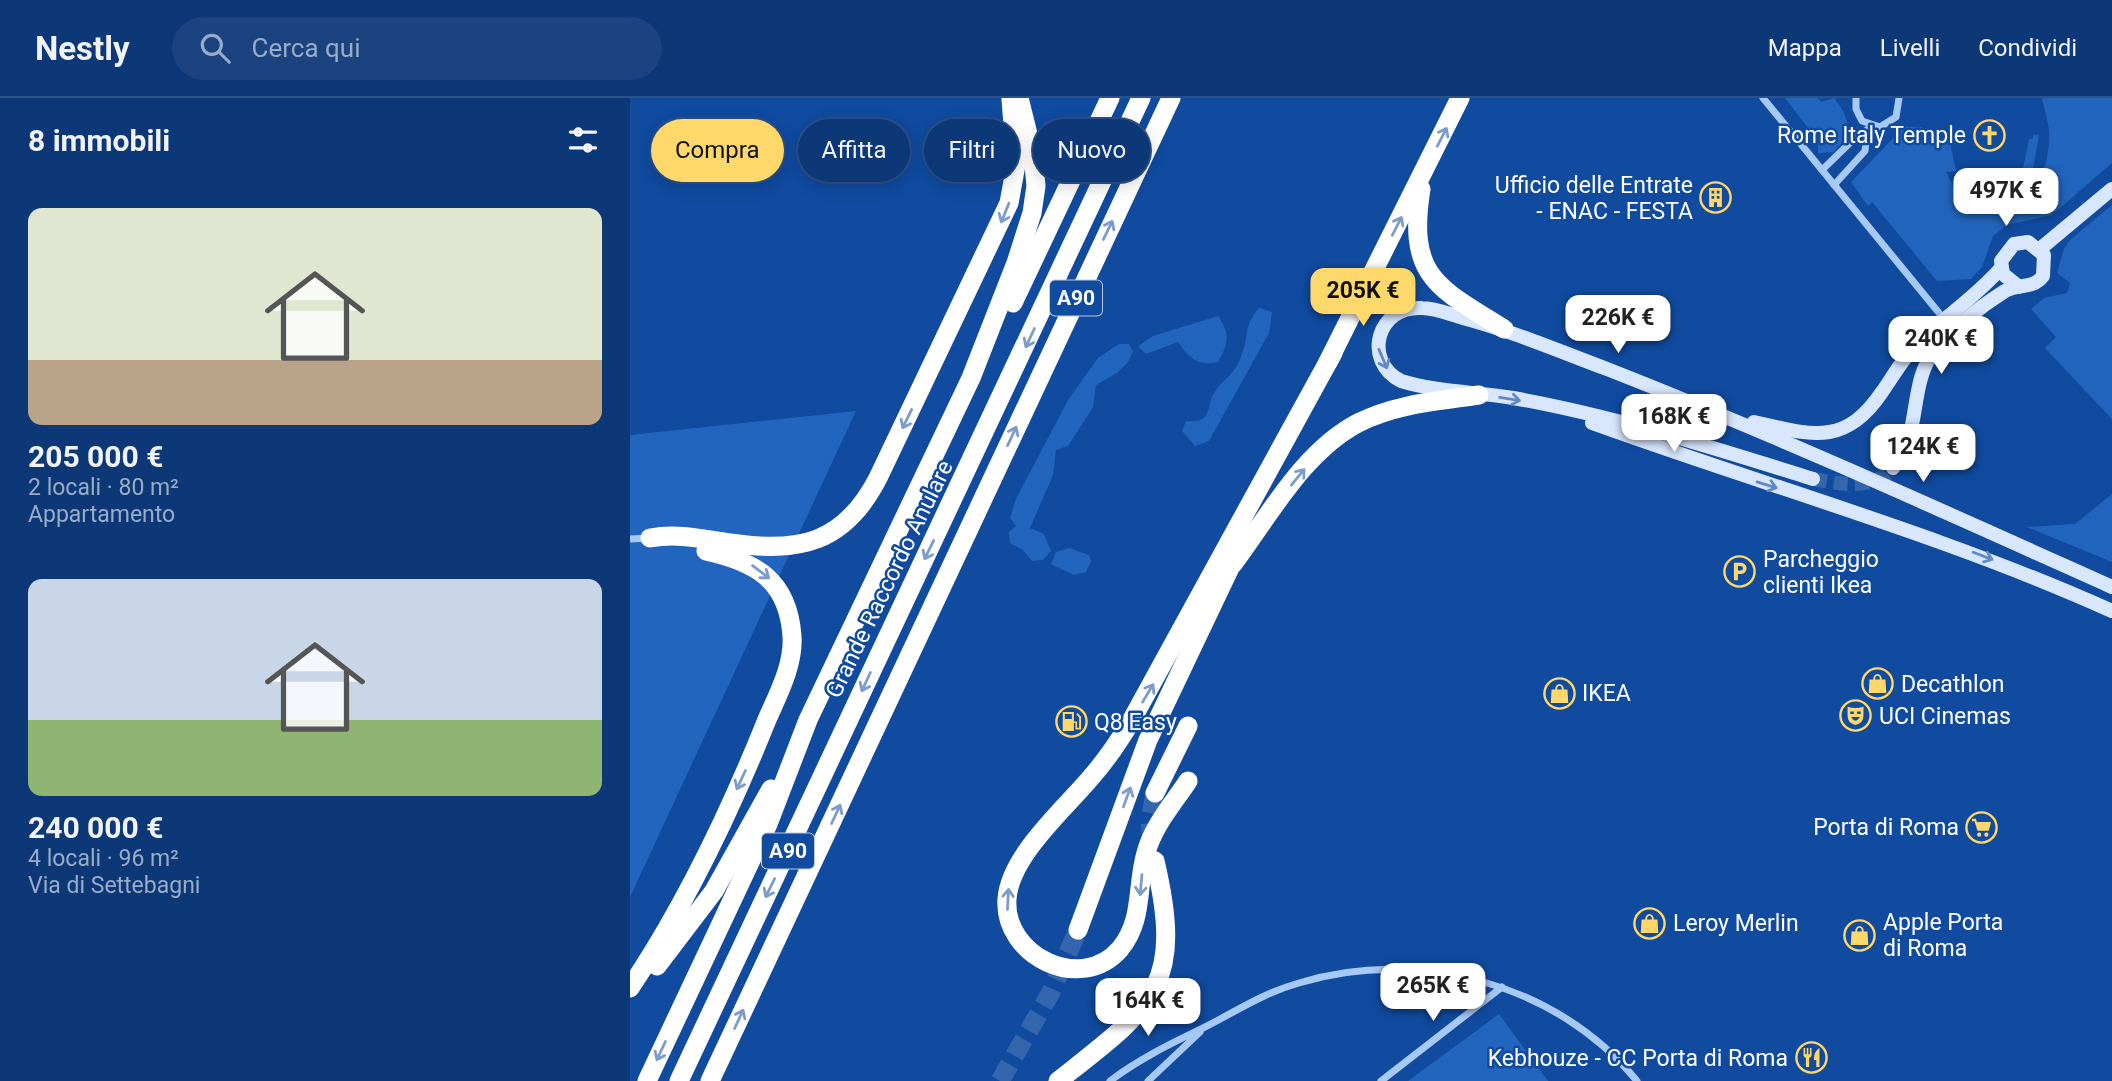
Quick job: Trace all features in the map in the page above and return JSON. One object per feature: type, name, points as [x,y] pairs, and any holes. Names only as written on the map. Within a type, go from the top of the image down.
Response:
[{"type":"highway","points":[[650,538],[684,535],[757,546],[793,545],[825,537],[842,527],[857,512],[878,478],[1009,203],[1016,165],[1011,98]]},
{"type":"highway","points":[[971,377],[1021,250],[1036,195],[1033,154],[1019,98]]},
{"type":"highway","points":[[971,377],[1018,292],[1110,98]]},
{"type":"highway","name":"Grande Raccordo Anulare","points":[[679,1081],[895,620],[960,489],[1141,98]]},
{"type":"highway","name":"A90","points":[[710,1081],[1171,98]]},
{"type":"highway","points":[[1078,930],[1148,740],[1333,353],[1460,98]]},
{"type":"highway","points":[[1423,176],[1418,233],[1427,272],[1448,294],[1504,329]]},
{"type":"highway","points":[[1188,781],[1149,843],[1137,916],[1126,940],[1114,955],[1094,965],[1065,968],[1046,963],[1029,951],[1012,929],[1007,908],[1009,888],[1018,865],[1095,773],[1134,716],[1333,353]]},
{"type":"highway","name":"Grande Raccordo Anulare","points":[[647,1081],[768,824],[808,720],[971,377]]},
{"type":"highway","points":[[1228,571],[1299,474],[1334,439],[1357,424],[1383,413],[1410,405],[1479,395]]},
{"type":"highway","points":[[630,988],[670,925],[722,821],[783,680],[792,643],[790,621],[782,599],[771,579],[759,569],[732,557],[650,538]]},
{"type":"highway","points":[[630,999],[719,882],[808,720]]},
{"type":"highway","points":[[1155,793],[1188,726]]},
{"type":"highway","points":[[1058,1081],[1127,1026],[1157,987],[1167,944],[1164,897],[1155,861]]},
{"type":"main road","points":[[2040,249],[2112,189]]},
{"type":"main road","points":[[1719,413],[1806,434],[1837,431],[1858,421],[1907,355],[1982,289],[2001,268],[2004,254],[2014,244],[2028,242],[2040,249],[2046,262],[2043,276],[2033,285],[2006,291],[1934,351],[1921,381],[1909,440],[1893,468]]},
{"type":"main road","points":[[2001,268],[2007,280],[2019,287]]},
{"type":"main road","points":[[1813,479],[1684,438],[1541,405],[1405,383],[1393,377],[1379,356],[1381,328],[1394,314],[1420,308],[1504,329],[1719,413],[2112,587]]},
{"type":"main road","points":[[1541,405],[1759,483],[1876,518],[1957,547],[2112,611]]},
{"type":"street","points":[[1763,98],[1945,320]]},
{"type":"street","points":[[1854,100],[1862,121],[1873,126],[1886,125],[1896,117],[1899,98]]},
{"type":"street","points":[[1822,170],[1856,137],[1873,126]]},
{"type":"street","points":[[1834,185],[1865,151],[1867,132]]},
{"type":"street","points":[[630,539],[650,538]]},
{"type":"street","points":[[1110,1081],[1154,1051],[1206,1027],[1244,1004],[1282,988],[1356,971],[1424,970],[1502,987],[1538,1003],[1582,1030],[1613,1054],[1637,1081]]},
{"type":"street","points":[[1381,1081],[1502,987]]},
{"type":"street","points":[[1148,1081],[1206,1027]]},
{"type":"shaded area","points":[[1785,98],[1818,98],[1821,102],[1834,98],[1846,119],[1847,131],[1834,152],[1818,153],[1818,141]]},
{"type":"shaded area","points":[[2042,98],[2112,98],[2112,163],[2052,215],[2007,225],[1993,236],[1982,267],[1971,279],[1937,281],[1872,202],[1868,206],[1851,182],[1904,127],[1923,127],[1925,142],[1939,143],[1939,137],[1950,142],[1956,171],[1946,172],[1964,207],[1992,213],[2010,210],[2021,204],[2038,183],[2047,157],[2049,130]]},
{"type":"shaded area","points":[[2033,135],[2039,135],[2033,169],[2023,169],[2029,139],[2033,139]]},
{"type":"shaded area","points":[[2112,205],[2112,419],[2045,348],[2056,337],[2031,309],[2044,298],[2067,293],[2070,283],[2057,273],[2064,249],[2070,240]]},
{"type":"shaded area","points":[[1259,308],[1272,312],[1269,333],[1209,441],[1195,446],[1182,431],[1186,421],[1202,420],[1206,416],[1212,396],[1238,364],[1250,321]]},
{"type":"shaded area","points":[[1218,316],[1225,328],[1227,339],[1218,362],[1205,363],[1195,360],[1178,342],[1146,354],[1138,346],[1153,336]]},
{"type":"shaded area","points":[[1119,344],[1129,344],[1133,351],[1129,361],[1117,373],[1096,385],[1093,407],[1068,446],[1056,450],[1053,475],[1030,528],[1044,534],[1051,551],[1043,560],[1032,561],[1023,550],[1010,543],[1009,532],[1016,526],[1010,518],[1016,499],[1068,400],[1098,358]]},
{"type":"shaded area","points":[[856,411],[630,897],[630,435]]},
{"type":"shaded area","points":[[2112,494],[2112,562],[2027,527],[2075,524]]},
{"type":"shaded area","points":[[1069,548],[1089,555],[1091,561],[1086,572],[1074,575],[1051,564],[1056,552]]},
{"type":"shaded area","points":[[1499,1014],[1548,1081],[1408,1081]]},
{"type":"tunnel","points":[[1813,479],[1845,484],[1866,483],[1876,480],[1893,468]]},
{"type":"tunnel","points":[[1152,842],[1150,821],[1155,793]]},
{"type":"tunnel","points":[[1000,1081],[1050,994],[1078,930]]},
{"type":"place","name":"Rome Italy Temple","points":[[1989,135]]},
{"type":"place","name":"Ufficio delle Entrate - ENAC - FESTA","points":[[1716,198]]},
{"type":"place","name":"Parcheggio clienti Ikea","points":[[1740,572]]},
{"type":"place","name":"Decathlon","points":[[1878,684]]},
{"type":"place","name":"IKEA","points":[[1559,693]]},
{"type":"place","name":"UCI Cinemas","points":[[1856,716]]},
{"type":"place","name":"Q8 Easy","points":[[1071,722]]},
{"type":"place","name":"Porta di Roma","points":[[1982,827]]},
{"type":"place","name":"Leroy Merlin","points":[[1650,923]]},
{"type":"place","name":"Apple Porta di Roma","points":[[1860,935]]},
{"type":"place","name":"Kebhouze - CC Porta di Roma","points":[[1811,1058]]}]
